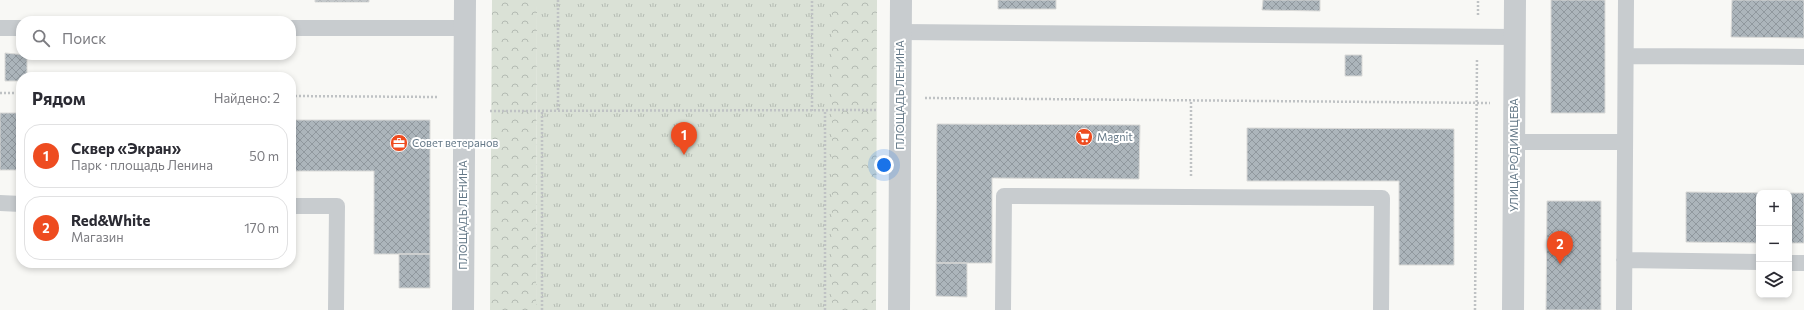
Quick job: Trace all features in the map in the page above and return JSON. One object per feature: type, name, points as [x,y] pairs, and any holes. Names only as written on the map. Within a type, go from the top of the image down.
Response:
[{"type":"street","name":"ПЛОЩАДЬ ЛЕНИНА","points":[[463,310],[465,0]]},
{"type":"street","name":"ПЛОЩАДЬ ЛЕНИНА","points":[[899,310],[901,0]]},
{"type":"street","name":"УЛИЦА РОДИМЦЕВА","points":[[1513,310],[1515,0]]},
{"type":"lane","points":[[1624,310],[1626,0]]},
{"type":"lane","points":[[0,28],[16,28]]},
{"type":"lane","points":[[296,28],[465,28]]},
{"type":"lane","points":[[901,32],[1515,37]]},
{"type":"lane","points":[[1626,56],[1804,57]]},
{"type":"lane","points":[[1514,142],[1625,142]]},
{"type":"lane","points":[[1003,310],[1004,196],[1382,198],[1381,310]]},
{"type":"lane","points":[[0,203],[16,204]]},
{"type":"lane","points":[[296,206],[337,206],[336,310]]},
{"type":"lane","points":[[1624,260],[1756,262]]},
{"type":"lane","points":[[1792,263],[1804,263]]},
{"type":"path","points":[[558,0],[558,110]]},
{"type":"path","points":[[812,0],[812,111]]},
{"type":"path","points":[[1475,310],[1478,0]]},
{"type":"path","points":[[0,93],[16,93]]},
{"type":"path","points":[[296,96],[464,97],[484,111],[886,110],[900,98],[1514,103]]},
{"type":"path","points":[[1190,197],[1191,100]]},
{"type":"path","points":[[542,110],[542,310]]},
{"type":"path","points":[[825,110],[825,310]]},
{"type":"green space","points":[[492,0],[537,0],[536,310],[490,310]]},
{"type":"green space","points":[[537,0],[832,0],[832,310],[536,310]]},
{"type":"green space","points":[[832,0],[877,0],[876,310],[832,310]]},
{"type":"building","points":[[315,0],[369,0],[369,2],[315,2]]},
{"type":"building","points":[[998,0],[1056,0],[1056,9],[998,9]]},
{"type":"building","points":[[1263,0],[1320,0],[1320,11],[1262,10]]},
{"type":"building","points":[[1551,0],[1605,0],[1605,113],[1551,113]]},
{"type":"building","points":[[1732,0],[1804,0],[1804,38],[1731,37]]},
{"type":"building","points":[[5,53],[16,54],[16,60],[27,60],[27,72],[16,72],[16,81],[5,81]]},
{"type":"building","points":[[1345,55],[1362,55],[1362,76],[1345,76]]},
{"type":"building","points":[[0,113],[16,113],[16,170],[0,170]]},
{"type":"building","points":[[296,120],[430,120],[430,254],[374,254],[374,171],[296,171]]},
{"type":"building","points":[[937,124],[1140,125],[1139,179],[992,178],[992,263],[936,263]]},
{"type":"building","points":[[1247,128],[1454,129],[1454,265],[1399,265],[1399,181],[1247,181]]},
{"type":"building","points":[[1686,192],[1756,193],[1756,243],[1686,242]]},
{"type":"building","points":[[1792,193],[1804,193],[1804,243],[1792,243]]},
{"type":"building","points":[[1547,201],[1601,201],[1601,310],[1546,310]]},
{"type":"building","points":[[399,254],[430,254],[430,288],[399,288]]},
{"type":"building","points":[[936,263],[967,263],[967,297],[936,296]]},
{"type":"place","name":"Magnit","points":[[1084,137]]},
{"type":"place","name":"Совет ветеранов","points":[[399,143]]},
{"type":"place","name":"Сквер «Экран»","points":[[684,155]]},
{"type":"place","name":"Red&White","points":[[1560,264]]}]
